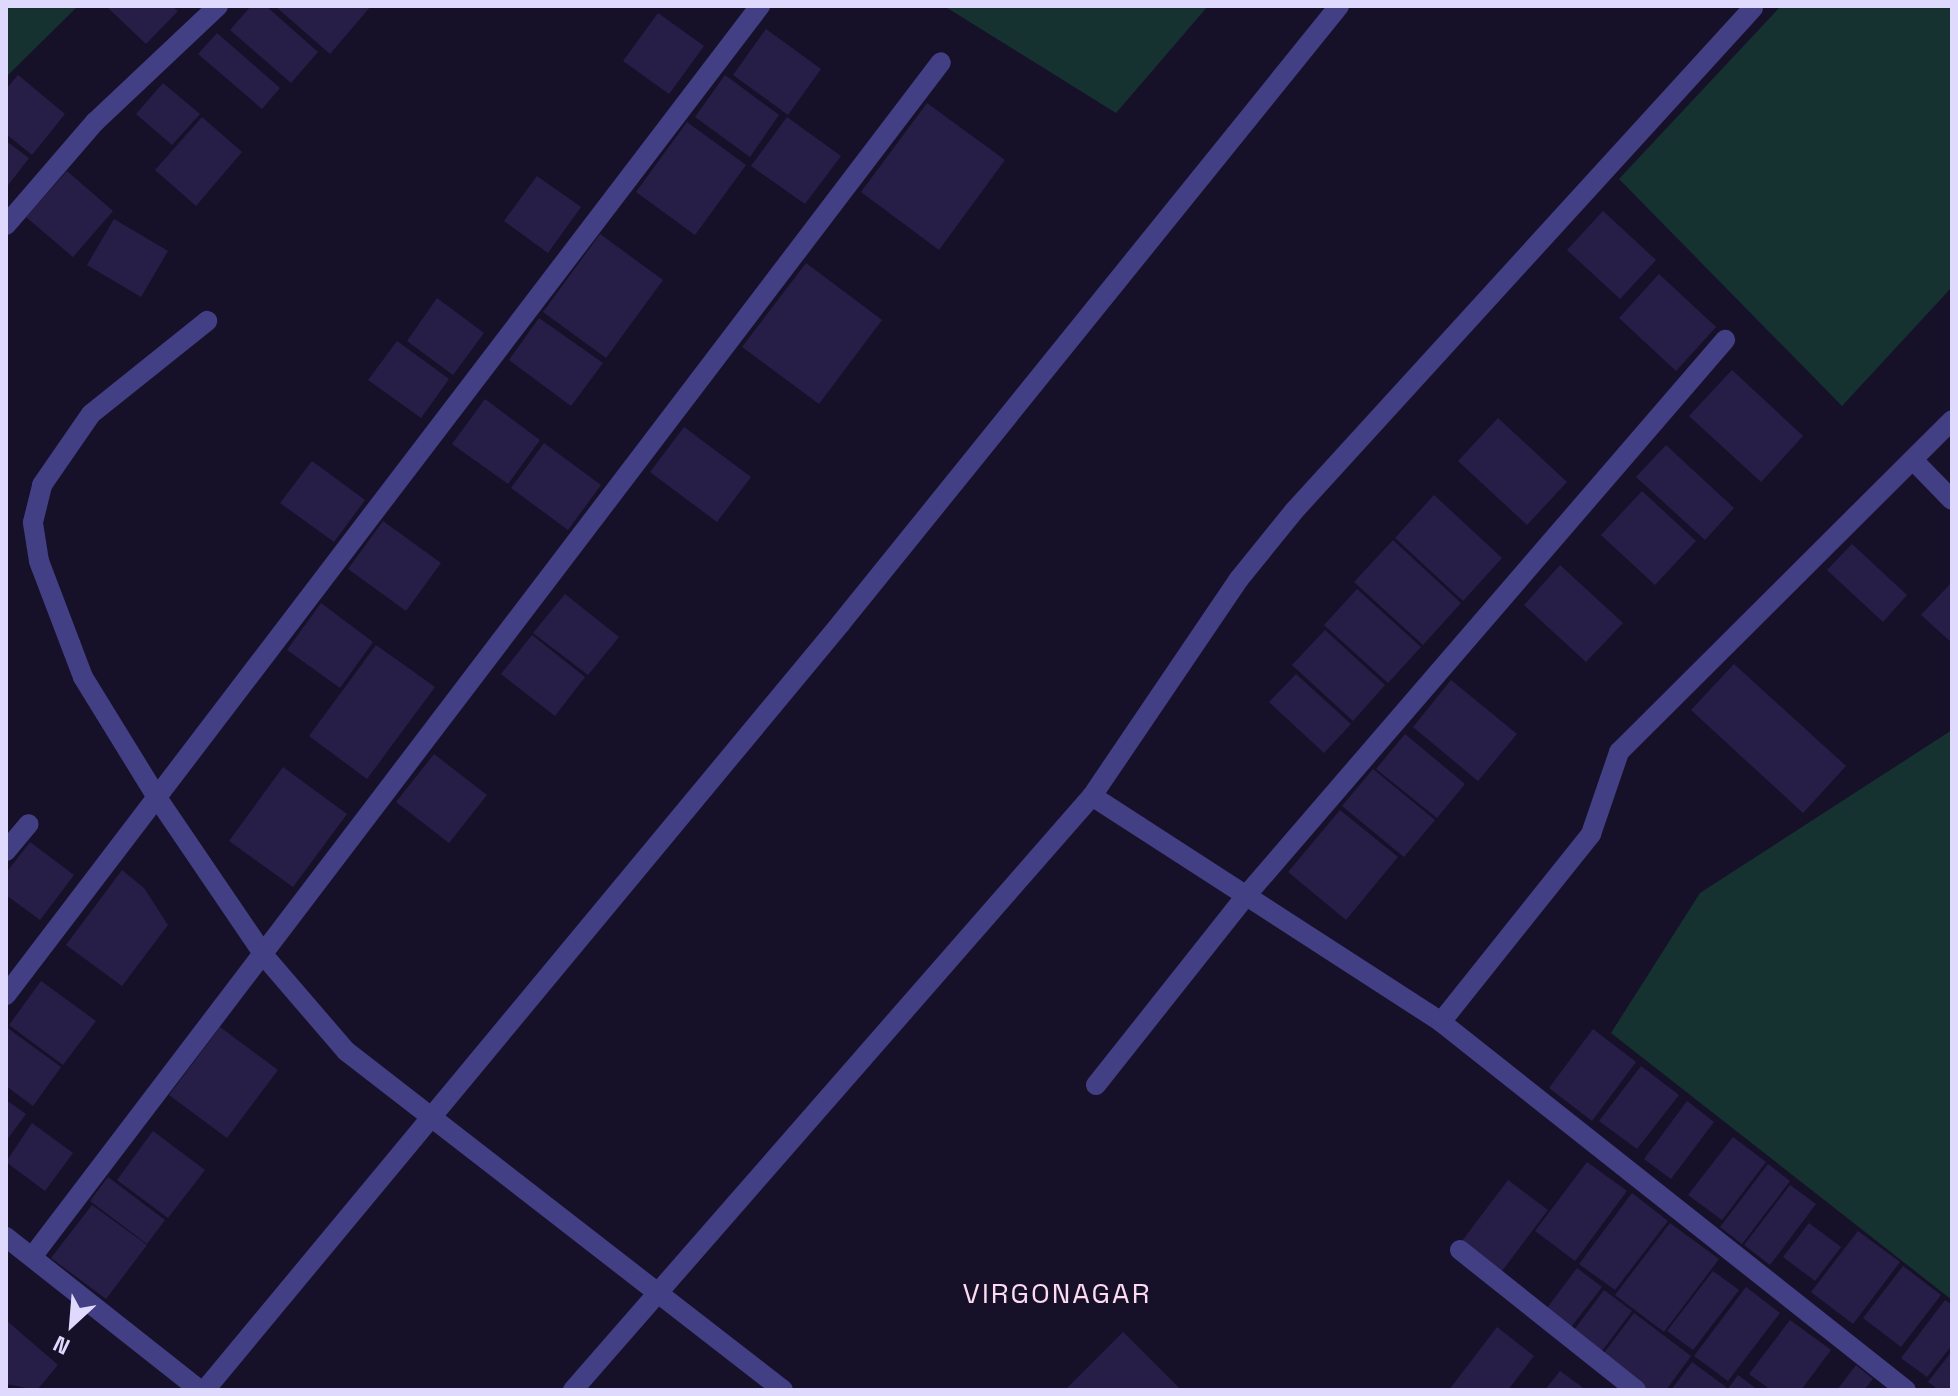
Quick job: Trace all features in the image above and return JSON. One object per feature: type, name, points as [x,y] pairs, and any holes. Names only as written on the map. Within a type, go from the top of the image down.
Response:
[{"type":"street","points":[[6,225],[95,122],[218,6]]},
{"type":"street","points":[[6,995],[760,6]]},
{"type":"street","points":[[6,1237],[203,1390],[425,1117],[841,623],[1339,6]]},
{"type":"street","points":[[573,1390],[1092,796],[1239,579],[1294,511],[1753,8]]},
{"type":"street","points":[[32,1257],[266,958],[941,62]]},
{"type":"street","points":[[207,321],[91,414],[42,485],[33,522],[39,561],[83,677],[158,799],[266,958],[346,1051],[425,1117],[660,1291],[783,1390]]},
{"type":"street","points":[[1096,1085],[1244,898],[1725,340]]},
{"type":"street","points":[[1441,1022],[1591,834],[1619,752],[1952,420]]},
{"type":"street","points":[[1914,461],[1952,500]]},
{"type":"street","points":[[1092,796],[1244,898],[1441,1022],[1906,1390]]},
{"type":"street","points":[[6,851],[29,824]]},
{"type":"street","points":[[1460,1250],[1636,1390]]},
{"type":"green space","points":[[6,6],[78,6],[6,77]]},
{"type":"green space","points":[[944,6],[1208,6],[1116,113]]},
{"type":"green space","points":[[1781,6],[1952,6],[1952,287],[1842,406],[1619,179]]},
{"type":"green space","points":[[1952,730],[1952,1300],[1611,1033],[1700,893]]},
{"type":"building","points":[[106,6],[172,6],[178,11],[146,44]]},
{"type":"building","points":[[251,6],[266,6],[318,52],[291,83],[230,30]]},
{"type":"building","points":[[275,6],[371,6],[330,54]]},
{"type":"building","points":[[658,13],[704,46],[669,94],[623,61]]},
{"type":"building","points":[[766,29],[821,69],[788,115],[733,75]]},
{"type":"building","points":[[217,33],[280,88],[262,109],[198,54]]},
{"type":"building","points":[[18,75],[65,114],[32,155],[6,134],[6,89]]},
{"type":"building","points":[[725,75],[779,115],[750,157],[695,117]]},
{"type":"building","points":[[163,83],[200,114],[172,145],[136,114]]},
{"type":"building","points":[[927,103],[1005,160],[939,250],[861,192]]},
{"type":"building","points":[[202,117],[242,152],[196,206],[155,170]]},
{"type":"building","points":[[787,117],[841,156],[805,204],[751,166]]},
{"type":"building","points":[[687,122],[746,165],[695,235],[636,192]]},
{"type":"building","points":[[6,141],[29,158],[6,188]]},
{"type":"building","points":[[67,171],[113,211],[73,257],[26,217]]},
{"type":"building","points":[[537,176],[581,207],[548,253],[504,221]]},
{"type":"building","points":[[1603,211],[1656,260],[1620,299],[1567,250]]},
{"type":"building","points":[[114,219],[168,251],[141,297],[87,265]]},
{"type":"building","points":[[600,234],[663,280],[606,358],[543,312]]},
{"type":"building","points":[[806,263],[882,320],[819,404],[742,347]]},
{"type":"building","points":[[1659,274],[1716,327],[1676,371],[1619,318]]},
{"type":"building","points":[[437,298],[484,333],[453,375],[407,341]]},
{"type":"building","points":[[539,318],[603,363],[571,406],[509,360]]},
{"type":"building","points":[[397,341],[449,379],[421,418],[368,380]]},
{"type":"building","points":[[1732,370],[1803,436],[1761,482],[1689,416]]},
{"type":"building","points":[[485,399],[540,440],[508,484],[452,444]]},
{"type":"building","points":[[1498,418],[1567,482],[1527,525],[1458,461]]},
{"type":"building","points":[[684,427],[751,477],[717,522],[650,472]]},
{"type":"building","points":[[544,443],[601,485],[568,530],[511,488]]},
{"type":"building","points":[[1666,445],[1734,508],[1705,540],[1636,477]]},
{"type":"building","points":[[312,461],[365,500],[334,542],[280,503]]},
{"type":"building","points":[[1642,491],[1696,541],[1655,585],[1601,535]]},
{"type":"building","points":[[1434,495],[1502,558],[1463,601],[1395,538]]},
{"type":"building","points":[[383,521],[441,563],[406,611],[348,569]]},
{"type":"building","points":[[1393,540],[1461,603],[1423,645],[1354,582]]},
{"type":"building","points":[[1852,544],[1907,595],[1883,622],[1827,570]]},
{"type":"building","points":[[1560,565],[1623,623],[1586,662],[1524,605]]},
{"type":"building","points":[[1952,582],[1952,643],[1921,615]]},
{"type":"building","points":[[1357,589],[1421,647],[1388,683],[1324,625]]},
{"type":"building","points":[[565,594],[619,637],[588,675],[533,633]]},
{"type":"building","points":[[321,603],[373,642],[340,688],[287,650]]},
{"type":"building","points":[[1325,630],[1385,685],[1353,721],[1292,665]]},
{"type":"building","points":[[532,635],[585,677],[555,716],[501,674]]},
{"type":"building","points":[[376,645],[435,687],[367,779],[309,736]]},
{"type":"building","points":[[1734,664],[1846,766],[1803,813],[1691,710]]},
{"type":"building","points":[[1296,674],[1351,724],[1324,753],[1269,702]]},
{"type":"building","points":[[1451,680],[1517,734],[1478,781],[1413,727]]},
{"type":"building","points":[[1405,734],[1465,784],[1437,818],[1376,769]]},
{"type":"building","points":[[434,754],[487,795],[449,843],[396,802]]},
{"type":"building","points":[[283,767],[347,814],[293,887],[229,841]]},
{"type":"building","points":[[1373,769],[1435,820],[1404,857],[1342,806]]},
{"type":"building","points":[[1340,810],[1398,857],[1346,920],[1288,872]]},
{"type":"building","points":[[30,842],[74,875],[40,920],[6,895],[6,873]]},
{"type":"building","points":[[122,870],[144,888],[168,925],[122,986],[66,945]]},
{"type":"building","points":[[41,981],[96,1021],[63,1065],[9,1025]]},
{"type":"building","points":[[6,1027],[61,1067],[33,1106],[6,1086]]},
{"type":"building","points":[[220,1027],[278,1070],[227,1138],[169,1095]]},
{"type":"building","points":[[1593,1029],[1636,1062],[1592,1121],[1549,1088]]},
{"type":"building","points":[[1641,1066],[1679,1095],[1637,1149],[1599,1121]]},
{"type":"building","points":[[6,1100],[26,1114],[6,1141]]},
{"type":"building","points":[[1687,1101],[1714,1122],[1671,1179],[1644,1159]]},
{"type":"building","points":[[32,1123],[73,1153],[45,1191],[6,1162]]},
{"type":"building","points":[[153,1131],[205,1170],[168,1218],[117,1180]]},
{"type":"building","points":[[1733,1137],[1766,1162],[1722,1220],[1688,1195]]},
{"type":"building","points":[[1587,1162],[1627,1191],[1575,1261],[1535,1231]]},
{"type":"building","points":[[1768,1164],[1790,1181],[1742,1244],[1720,1227]]},
{"type":"building","points":[[108,1177],[165,1220],[147,1244],[90,1201]]},
{"type":"building","points":[[1508,1180],[1548,1210],[1499,1275],[1459,1245]]},
{"type":"building","points":[[1790,1185],[1816,1204],[1770,1265],[1744,1245]]},
{"type":"building","points":[[1632,1193],[1668,1221],[1615,1290],[1579,1264]]},
{"type":"building","points":[[92,1205],[147,1245],[106,1299],[51,1258]]},
{"type":"building","points":[[1670,1223],[1719,1259],[1664,1332],[1615,1295]]},
{"type":"building","points":[[1809,1223],[1841,1247],[1815,1281],[1783,1257]]},
{"type":"building","points":[[1858,1231],[1900,1262],[1853,1324],[1811,1292]]},
{"type":"building","points":[[1903,1266],[1941,1295],[1901,1347],[1863,1318]]},
{"type":"building","points":[[1577,1268],[1602,1287],[1568,1331],[1544,1312]]},
{"type":"building","points":[[1713,1271],[1739,1290],[1693,1350],[1667,1331]]},
{"type":"building","points":[[1746,1287],[1780,1313],[1728,1381],[1694,1356]]},
{"type":"building","points":[[1604,1290],[1632,1311],[1599,1355],[1571,1334]]},
{"type":"building","points":[[1945,1300],[1952,1305],[1952,1345],[1927,1377],[1901,1358]]},
{"type":"building","points":[[1634,1313],[1691,1356],[1666,1390],[1644,1390],[1601,1357]]},
{"type":"building","points":[[6,1320],[58,1365],[37,1390],[6,1384]]},
{"type":"building","points":[[1790,1320],[1831,1350],[1801,1390],[1771,1390],[1749,1374]]},
{"type":"building","points":[[1497,1327],[1534,1356],[1508,1390],[1449,1390]]},
{"type":"building","points":[[1123,1332],[1181,1390],[1065,1390]]},
{"type":"building","points":[[1952,1351],[1952,1390],[1939,1390],[1928,1382]]},
{"type":"building","points":[[1692,1362],[1726,1387],[1723,1390],[1671,1390]]},
{"type":"building","points":[[1856,1365],[1873,1379],[1864,1390],[1837,1390]]},
{"type":"building","points":[[1560,1371],[1586,1390],[1545,1390]]},
{"type":"building","points":[[1738,1375],[1758,1390],[1727,1390]]},
{"type":"district","name":"VIRGONAGAR","points":[[1057,1293]]}]
